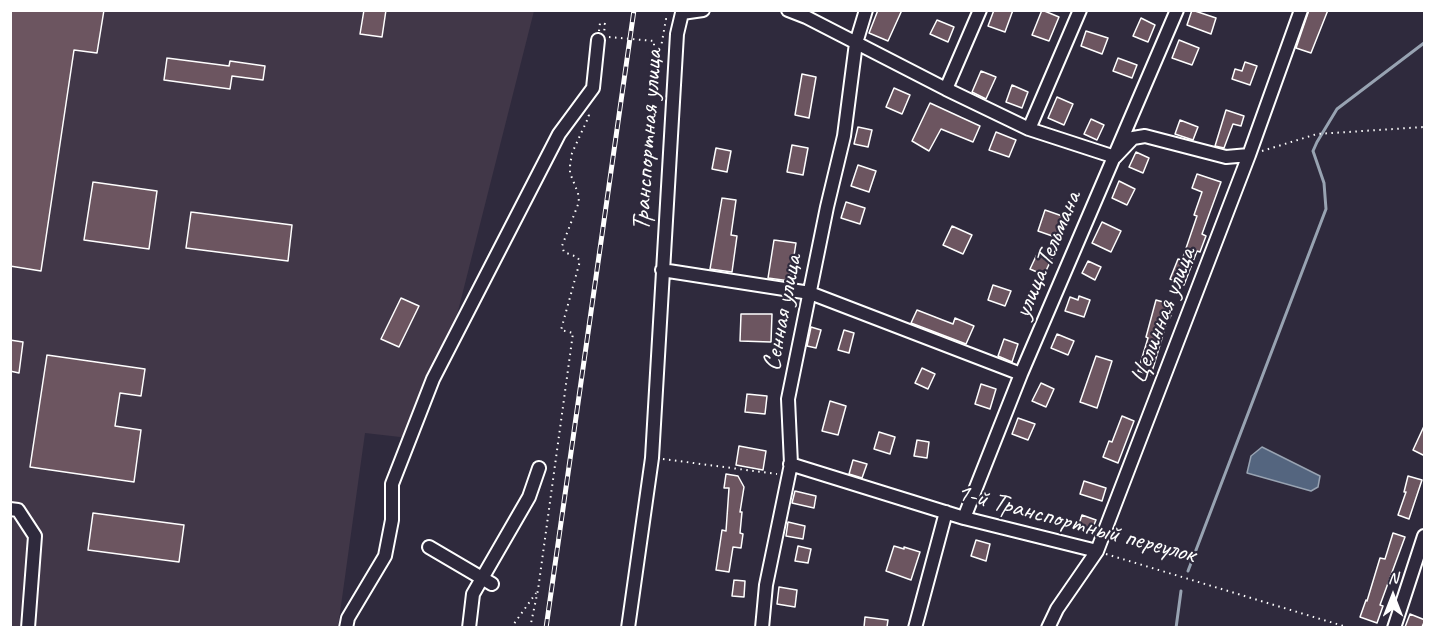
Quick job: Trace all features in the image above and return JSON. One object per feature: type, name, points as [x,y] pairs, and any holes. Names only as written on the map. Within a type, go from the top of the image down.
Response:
[{"type":"street","name":"Транспортная улица","points":[[628,627],[652,458],[677,34],[682,13],[703,10]]},
{"type":"street","points":[[788,10],[1029,129],[1115,157],[1133,138],[1145,136],[1226,157],[1249,155]]},
{"type":"street","name":"Сенная улица","points":[[762,627],[766,585],[790,468],[788,399],[844,136],[856,43],[866,10]]},
{"type":"street","points":[[946,90],[980,10]]},
{"type":"street","points":[[1029,129],[1080,10]]},
{"type":"street","name":"улица Тельмана","points":[[964,518],[1021,374],[1177,10]]},
{"type":"street","name":"Целинная улица","points":[[1048,627],[1057,609],[1096,551],[1249,155],[1301,10]]},
{"type":"street","points":[[346,627],[348,618],[385,556],[392,520],[392,484],[433,379],[559,134],[593,88],[598,40]]},
{"type":"street","points":[[662,270],[810,292],[1021,374]]},
{"type":"street","points":[[469,627],[473,594],[487,582],[529,496],[539,468]]},
{"type":"street","name":"1-й Транспортный переулок","points":[[790,468],[964,518],[1096,551]]},
{"type":"street","points":[[10,509],[18,510],[35,536],[28,627]]},
{"type":"street","points":[[915,627],[946,512]]},
{"type":"street","points":[[1395,627],[1425,536]]},
{"type":"street","points":[[429,547],[487,582]]},
{"type":"path","points":[[598,40],[600,23],[605,24],[604,36],[654,41],[654,52],[660,52],[666,19],[669,20],[667,33],[677,34]]},
{"type":"path","points":[[530,627],[538,590],[573,333],[561,330],[580,261],[577,257],[564,252],[562,246],[579,202],[570,166],[572,153],[589,116],[581,105]]},
{"type":"path","points":[[1249,155],[1317,134],[1425,127]]},
{"type":"path","points":[[652,458],[790,468]]},
{"type":"path","name":"1-й Транспортный переулок","points":[[1096,551],[1350,627]]},
{"type":"path","points":[[511,627],[538,590]]},
{"type":"shaded area","points":[[10,11],[534,11],[455,323],[409,438],[365,433],[338,627],[11,627]]},
{"type":"water","points":[[1262,447],[1320,476],[1318,487],[1311,491],[1247,473],[1251,456]]},
{"type":"building","points":[[10,10],[104,10],[97,53],[74,50],[41,271],[10,266]]},
{"type":"building","points":[[364,10],[386,10],[382,37],[360,34]]},
{"type":"building","points":[[878,10],[902,10],[888,41],[869,33]]},
{"type":"building","points":[[994,10],[1013,10],[1005,32],[988,26]]},
{"type":"building","points":[[1042,10],[1059,17],[1049,41],[1032,35]]},
{"type":"building","points":[[1192,10],[1216,18],[1211,34],[1187,25]]},
{"type":"building","points":[[1309,10],[1328,10],[1311,53],[1296,48]]},
{"type":"building","points":[[1141,18],[1155,25],[1148,42],[1133,36]]},
{"type":"building","points":[[937,20],[954,27],[948,42],[930,34]]},
{"type":"building","points":[[1086,31],[1108,38],[1102,54],[1081,46]]},
{"type":"building","points":[[1179,40],[1199,48],[1192,65],[1172,58]]},
{"type":"building","points":[[167,58],[229,66],[230,61],[265,66],[263,80],[232,76],[230,89],[164,80]]},
{"type":"building","points":[[1118,58],[1137,65],[1132,78],[1113,71]]},
{"type":"building","points":[[1245,62],[1257,66],[1250,85],[1232,79],[1235,69],[1242,71]]},
{"type":"building","points":[[981,71],[996,77],[986,99],[972,92]]},
{"type":"building","points":[[802,74],[816,77],[809,118],[795,115]]},
{"type":"building","points":[[1012,85],[1028,92],[1022,108],[1006,102]]},
{"type":"building","points":[[894,88],[910,95],[902,114],[886,107]]},
{"type":"building","points":[[1057,97],[1073,104],[1064,125],[1048,118]]},
{"type":"building","points":[[930,103],[980,126],[973,142],[941,129],[929,151],[912,141]]},
{"type":"building","points":[[1226,110],[1244,116],[1241,126],[1233,124],[1224,148],[1215,146]]},
{"type":"building","points":[[1091,119],[1104,125],[1097,140],[1084,134]]},
{"type":"building","points":[[1180,120],[1198,127],[1193,140],[1175,134]]},
{"type":"building","points":[[858,127],[872,130],[868,147],[854,144]]},
{"type":"building","points":[[996,132],[1016,140],[1009,157],[989,150]]},
{"type":"building","points":[[792,145],[808,148],[803,175],[787,172]]},
{"type":"building","points":[[716,148],[731,151],[727,172],[712,169]]},
{"type":"building","points":[[1136,152],[1149,158],[1143,173],[1129,167]]},
{"type":"building","points":[[858,165],[876,171],[869,192],[851,186]]},
{"type":"building","points":[[1197,174],[1221,182],[1202,234],[1206,236],[1200,252],[1197,251],[1184,285],[1170,279],[1178,259],[1182,260],[1197,216],[1194,215],[1202,192],[1192,188]]},
{"type":"building","points":[[1119,181],[1135,189],[1127,205],[1112,198]]},
{"type":"building","points":[[93,182],[157,191],[149,249],[84,240]]},
{"type":"building","points":[[722,198],[736,200],[731,235],[737,236],[732,272],[710,269]]},
{"type":"building","points":[[846,202],[865,208],[860,224],[841,218]]},
{"type":"building","points":[[1045,210],[1065,217],[1058,238],[1038,231]]},
{"type":"building","points":[[191,212],[292,225],[288,261],[186,248]]},
{"type":"building","points":[[1102,222],[1121,231],[1111,252],[1092,243]]},
{"type":"building","points":[[952,226],[972,235],[963,254],[943,245]]},
{"type":"building","points":[[774,240],[796,243],[790,281],[768,278]]},
{"type":"building","points":[[1038,252],[1052,258],[1044,275],[1030,269]]},
{"type":"building","points":[[1088,261],[1101,267],[1095,280],[1082,273]]},
{"type":"building","points":[[993,285],[1011,291],[1005,306],[988,300]]},
{"type":"building","points":[[1079,296],[1090,300],[1084,317],[1065,311],[1070,297],[1078,300]]},
{"type":"building","points":[[401,298],[419,306],[399,347],[381,339]]},
{"type":"building","points":[[1156,300],[1174,305],[1151,375],[1138,371]]},
{"type":"building","points":[[917,310],[953,324],[955,318],[974,326],[966,344],[911,323]]},
{"type":"building","points":[[741,314],[772,314],[771,342],[740,341]]},
{"type":"building","points":[[811,327],[821,330],[816,348],[807,346]]},
{"type":"building","points":[[844,330],[854,333],[849,353],[838,350]]},
{"type":"building","points":[[1057,334],[1074,341],[1068,355],[1051,348]]},
{"type":"building","points":[[1004,339],[1018,344],[1012,362],[998,356]]},
{"type":"building","points":[[10,340],[23,342],[19,373],[10,371]]},
{"type":"building","points":[[47,355],[145,369],[141,396],[120,393],[115,426],[141,430],[134,482],[30,467]]},
{"type":"building","points":[[1096,356],[1112,361],[1097,408],[1080,402]]},
{"type":"building","points":[[922,368],[935,374],[928,389],[915,383]]},
{"type":"building","points":[[1041,383],[1054,389],[1046,407],[1032,401]]},
{"type":"building","points":[[981,384],[996,389],[990,409],[975,404]]},
{"type":"building","points":[[747,394],[767,396],[765,414],[745,412]]},
{"type":"building","points":[[830,401],[846,406],[838,435],[822,431]]},
{"type":"building","points":[[1122,416],[1134,421],[1118,463],[1103,457],[1109,441],[1112,442]]},
{"type":"building","points":[[1018,418],[1035,424],[1028,440],[1012,434]]},
{"type":"building","points":[[1425,424],[1425,456],[1413,450]]},
{"type":"building","points":[[879,432],[895,437],[890,454],[874,449]]},
{"type":"building","points":[[917,440],[929,442],[927,458],[914,456]]},
{"type":"building","points":[[739,446],[766,451],[763,470],[736,465]]},
{"type":"building","points":[[853,460],[867,464],[862,478],[849,474]]},
{"type":"building","points":[[726,474],[738,476],[744,487],[740,512],[742,512],[740,533],[743,534],[741,548],[733,547],[729,572],[716,570],[722,530],[726,531],[729,488],[724,488]]},
{"type":"building","points":[[1408,476],[1422,480],[1409,519],[1398,515],[1406,492],[1404,492]]},
{"type":"building","points":[[1084,481],[1106,488],[1102,501],[1080,494]]},
{"type":"building","points":[[795,491],[816,496],[814,508],[792,503]]},
{"type":"building","points":[[93,513],[184,525],[179,562],[88,550]]},
{"type":"building","points":[[1082,515],[1096,520],[1091,532],[1078,527]]},
{"type":"building","points":[[788,522],[805,526],[803,539],[786,536]]},
{"type":"building","points":[[1393,533],[1405,537],[1380,605],[1383,606],[1377,623],[1360,617],[1380,558],[1385,559]]},
{"type":"building","points":[[976,540],[990,544],[986,561],[971,556]]},
{"type":"building","points":[[798,546],[811,549],[808,563],[795,561]]},
{"type":"building","points":[[894,546],[920,552],[911,580],[886,571]]},
{"type":"building","points":[[734,580],[745,581],[744,597],[732,596]]},
{"type":"building","points":[[779,587],[797,590],[795,607],[777,604]]},
{"type":"building","points":[[1410,614],[1425,620],[1422,627],[1405,627]]},
{"type":"building","points":[[865,617],[888,620],[887,627],[864,627]]},
{"type":"waterway","points":[[1188,571],[1326,209],[1324,183],[1313,151],[1317,142],[1337,109],[1424,43]]},
{"type":"waterway","points":[[1176,628],[1181,591]]},
{"type":"railway","points":[[546,628],[634,10]]}]
